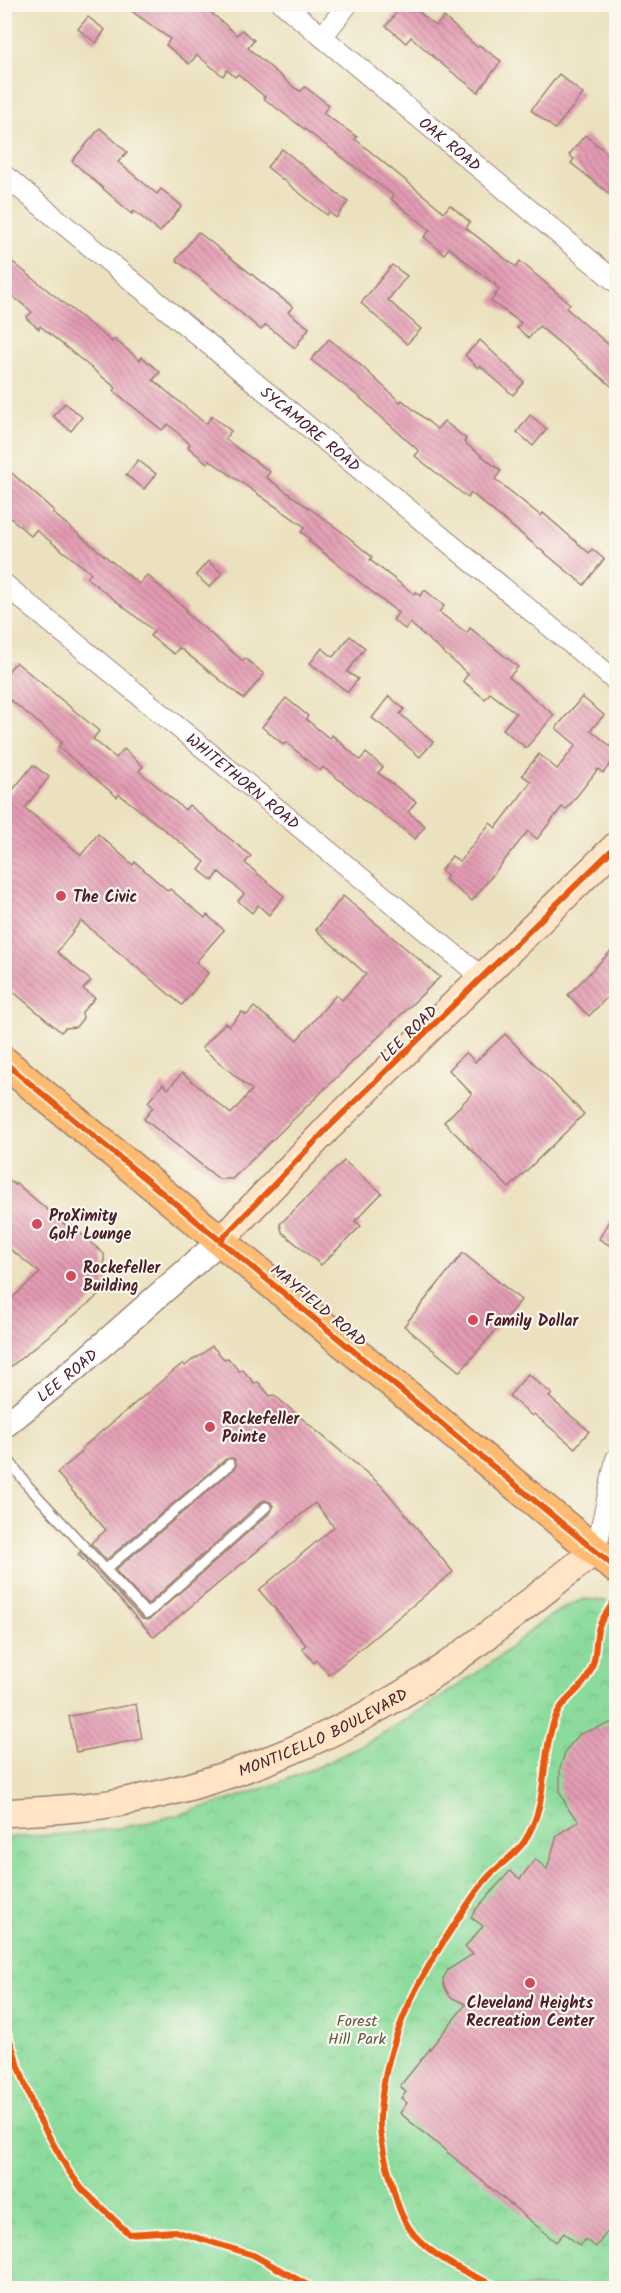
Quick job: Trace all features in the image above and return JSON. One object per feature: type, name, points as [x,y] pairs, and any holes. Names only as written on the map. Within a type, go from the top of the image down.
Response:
[{"type":"main road","name":"LEE ROAD","points":[[220,1241],[329,1127],[616,846]]},
{"type":"main road","name":"MAYFIELD ROAD","points":[[4,1062],[606,1559]]},
{"type":"main road","name":"MONTICELLO BOULEVARD","points":[[4,1813],[87,1807],[143,1797],[228,1775],[316,1740],[364,1716],[444,1667],[606,1559]]},
{"type":"street","name":"OAK ROAD","points":[[283,4],[616,282]]},
{"type":"street","points":[[322,37],[348,4]]},
{"type":"street","name":"SYCAMORE ROAD","points":[[4,174],[616,681]]},
{"type":"street","name":"WHITETHORN ROAD","points":[[4,584],[483,978]]},
{"type":"street","name":"LEE ROAD","points":[[4,1426],[76,1368],[220,1241]]},
{"type":"street","points":[[606,1559],[616,1459]]},
{"type":"lane","points":[[4,1454],[28,1486],[147,1614],[266,1507]]},
{"type":"lane","points":[[106,1569],[230,1464]]},
{"type":"green space","name":"Forest Hill Park","points":[[585,1599],[616,1604],[616,2288],[5,2288],[5,1838],[59,1835],[131,1826],[182,1814],[282,1782],[376,1738],[485,1667],[548,1617]]},
{"type":"building","points":[[122,4],[201,4],[237,35],[242,30],[254,40],[248,48],[296,89],[301,91],[305,87],[329,105],[323,113],[357,137],[355,139],[444,212],[450,205],[470,222],[466,228],[516,267],[520,261],[570,304],[566,308],[616,351],[616,390],[539,326],[529,338],[517,328],[521,323],[491,301],[499,290],[495,285],[449,248],[444,254],[424,237],[430,230],[391,199],[394,196],[263,98],[265,97],[238,74],[235,77],[227,70],[223,76],[197,55],[189,64],[166,45],[170,39]]},
{"type":"building","points":[[403,4],[409,4],[436,26],[444,17],[477,47],[479,45],[501,61],[478,92],[411,37],[406,43],[386,26]]},
{"type":"building","points":[[88,17],[105,30],[96,43],[78,29]]},
{"type":"building","points":[[559,74],[583,94],[555,129],[531,110]]},
{"type":"building","points":[[100,128],[127,152],[118,162],[157,194],[161,189],[182,206],[160,232],[134,211],[132,214],[72,161]]},
{"type":"building","points":[[585,135],[616,160],[616,199],[571,163],[574,159],[569,155]]},
{"type":"building","points":[[282,149],[348,202],[336,218],[329,212],[327,215],[267,167]]},
{"type":"building","points":[[198,232],[293,307],[288,312],[309,328],[295,348],[266,325],[261,330],[176,260]]},
{"type":"building","points":[[4,255],[112,342],[114,339],[140,360],[142,357],[160,372],[153,380],[206,424],[212,416],[231,431],[225,439],[270,472],[266,477],[342,532],[372,557],[370,560],[414,594],[416,592],[420,596],[425,590],[444,606],[439,612],[467,633],[470,628],[518,667],[509,677],[554,715],[526,748],[503,729],[516,713],[490,693],[485,699],[463,681],[468,674],[410,623],[405,629],[393,620],[398,613],[309,541],[310,539],[301,532],[305,527],[209,460],[207,463],[188,447],[190,444],[168,424],[162,430],[114,391],[116,388],[40,326],[39,329],[26,318],[32,312],[4,289]]},
{"type":"building","points":[[392,265],[407,276],[388,300],[421,329],[407,344],[361,303]]},
{"type":"building","points":[[329,339],[400,402],[402,400],[437,429],[444,421],[466,439],[464,442],[501,471],[495,479],[541,516],[543,513],[589,553],[592,549],[604,559],[584,585],[471,493],[468,498],[415,456],[419,451],[358,396],[311,360]]},
{"type":"building","points":[[480,340],[524,382],[513,395],[465,355]]},
{"type":"building","points":[[65,403],[82,417],[71,431],[53,416]]},
{"type":"building","points":[[530,415],[547,429],[533,446],[517,432]]},
{"type":"building","points":[[138,460],[156,474],[144,489],[126,475]]},
{"type":"building","points":[[4,466],[54,511],[53,513],[139,584],[147,575],[187,610],[185,612],[243,661],[245,658],[264,674],[244,699],[181,649],[179,648],[174,654],[150,636],[154,631],[87,578],[91,573],[36,530],[31,536],[4,512]]},
{"type":"building","points":[[208,561],[222,574],[209,587],[196,575]]},
{"type":"building","points":[[350,636],[365,648],[347,672],[358,679],[348,692],[310,663],[322,648],[333,657]]},
{"type":"building","points":[[16,662],[99,731],[93,739],[116,758],[124,749],[143,766],[139,771],[185,810],[189,805],[251,856],[245,863],[284,896],[269,915],[258,905],[252,913],[238,901],[244,894],[219,872],[213,881],[199,870],[205,862],[119,794],[117,797],[58,747],[62,742],[4,695],[4,676]]},
{"type":"building","points":[[389,696],[404,709],[400,714],[433,742],[420,757],[372,718]]},
{"type":"building","points":[[582,697],[604,715],[591,730],[616,751],[616,757],[603,773],[598,769],[566,810],[562,807],[537,839],[528,831],[472,901],[445,879],[448,876],[441,870],[452,856],[461,860],[490,823],[496,828],[531,782],[522,775],[539,754],[557,769],[576,745],[556,728]]},
{"type":"building","points":[[286,698],[308,716],[306,719],[330,739],[332,735],[360,760],[366,753],[383,767],[378,773],[416,802],[408,812],[425,826],[415,839],[323,767],[320,771],[286,742],[284,745],[262,727]]},
{"type":"building","name":"The Civic","points":[[33,765],[49,777],[25,808],[81,855],[98,834],[133,865],[135,862],[168,891],[170,889],[205,918],[207,915],[224,930],[196,962],[208,973],[182,1005],[81,921],[57,952],[91,981],[83,989],[95,998],[82,1012],[83,1018],[76,1027],[65,1028],[61,1032],[4,984],[4,801]]},
{"type":"building","points":[[343,896],[440,977],[232,1179],[219,1179],[144,1119],[153,1107],[148,1102],[163,1084],[168,1089],[182,1073],[231,1114],[252,1090],[202,1048],[225,1023],[229,1026],[242,1012],[247,1015],[254,1007],[297,1040],[336,995],[342,1000],[366,974],[316,930]]},
{"type":"building","points":[[616,946],[616,988],[589,1016],[568,995]]},
{"type":"building","points":[[505,1034],[584,1114],[509,1188],[444,1122],[472,1094],[449,1070],[466,1052],[475,1062]]},
{"type":"building","points":[[344,1161],[382,1193],[355,1221],[361,1226],[321,1265],[282,1232],[280,1224]]},
{"type":"building","name":"Rockefeller Building","points":[[4,1176],[15,1185],[16,1183],[70,1229],[72,1226],[104,1254],[105,1290],[4,1372],[4,1305],[40,1273],[4,1244]]},
{"type":"building","points":[[616,1208],[616,1249],[599,1239]]},
{"type":"building","points":[[463,1253],[521,1300],[460,1372],[404,1326]]},
{"type":"building","points":[[212,1346],[224,1359],[228,1358],[239,1371],[243,1370],[254,1383],[258,1382],[270,1396],[274,1395],[382,1486],[453,1572],[329,1675],[316,1660],[314,1663],[302,1648],[306,1645],[259,1590],[334,1527],[315,1503],[154,1637],[78,1554],[80,1552],[142,1619],[149,1620],[271,1512],[273,1506],[271,1502],[265,1500],[261,1502],[147,1605],[115,1570],[234,1469],[235,1460],[226,1459],[106,1560],[91,1543],[106,1530],[57,1473],[81,1453],[82,1448],[183,1363],[185,1366]]},
{"type":"building","points":[[528,1374],[552,1394],[549,1397],[589,1431],[575,1448],[509,1396]]},
{"type":"building","points":[[136,1704],[142,1739],[76,1752],[69,1716]]},
{"type":"building","name":"Cleveland Heights Recreation Center","points":[[616,1721],[616,2220],[596,2247],[585,2239],[580,2246],[564,2233],[556,2242],[400,2113],[407,2103],[401,2098],[406,2092],[400,2086],[466,2004],[450,1997],[443,1979],[448,1970],[473,1954],[465,1947],[483,1926],[471,1917],[477,1908],[510,1871],[520,1879],[535,1859],[547,1869],[557,1835],[579,1821],[568,1809],[560,1792],[560,1768],[566,1750],[580,1734]]},
{"type":"cycle path","points":[[220,1241],[329,1127],[616,846]]},
{"type":"cycle path","points":[[4,1062],[616,1568]]},
{"type":"cycle path","points":[[502,2288],[448,2263],[420,2241],[409,2228],[398,2205],[383,2147],[380,2121],[383,2089],[391,2054],[406,2010],[427,1970],[478,1889],[520,1847],[532,1828],[541,1799],[546,1754],[556,1715],[587,1678],[594,1659],[599,1626],[613,1602]]},
{"type":"cycle path","points":[[4,2023],[34,2110],[68,2170],[82,2189],[129,2234],[175,2231],[253,2255],[313,2288]]},
{"type":"place","name":"The Civic","points":[[61,896]]},
{"type":"place","name":"ProXimity Golf Lounge","points":[[37,1224]]},
{"type":"place","name":"Rockefeller Building","points":[[71,1276]]},
{"type":"place","name":"Family Dollar","points":[[473,1320]]},
{"type":"place","name":"Rockefeller Pointe","points":[[210,1427]]},
{"type":"place","name":"Cleveland Heights Recreation Center","points":[[530,1983]]}]
